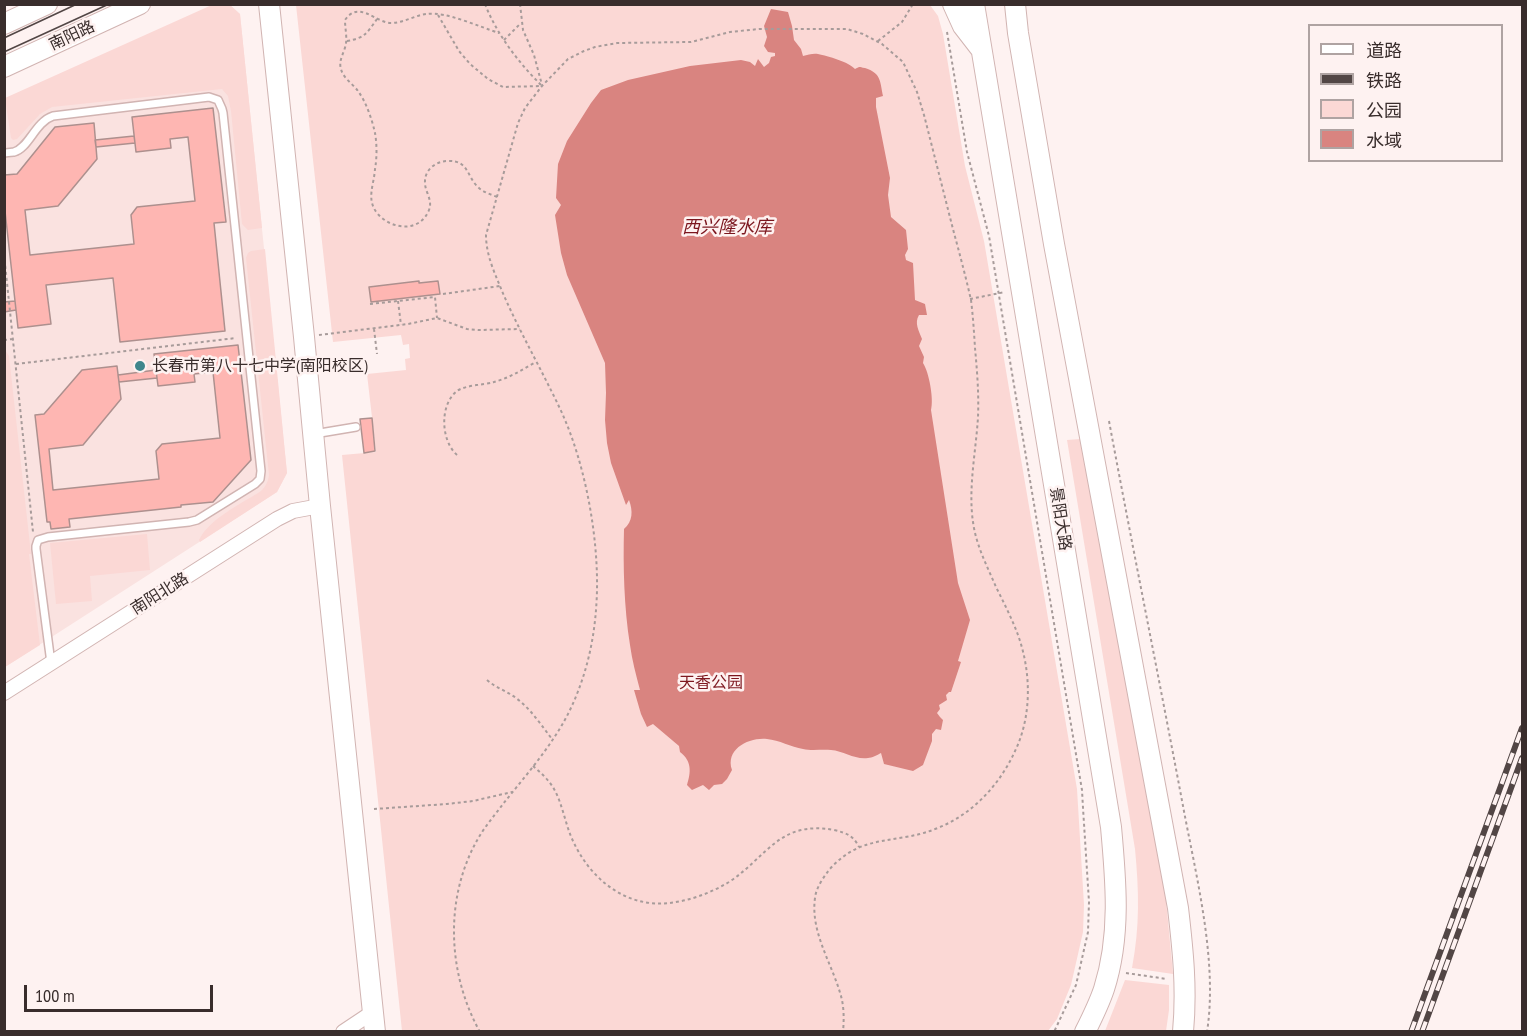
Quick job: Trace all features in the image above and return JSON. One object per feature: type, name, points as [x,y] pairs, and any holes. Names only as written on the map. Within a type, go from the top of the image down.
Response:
[{"type":"main road","points":[[4,24],[47,4]]},
{"type":"main road","name":"南阳路","points":[[4,67],[140,4]]},
{"type":"main road","points":[[269,4],[374,1022]]},
{"type":"main road","points":[[953,4],[963,26],[982,51]]},
{"type":"main road","name":"景阳大路","points":[[975,4],[1111,827],[1116,907],[1113,948],[1104,988],[1085,1032]]},
{"type":"main road","points":[[1015,4],[1054,244],[1178,908],[1186,987],[1183,1032]]},
{"type":"street","name":"南阳北路","points":[[4,693],[285,514],[320,506]]},
{"type":"street","points":[[344,1032],[374,1022]]},
{"type":"lane","points":[[4,153],[19,150],[42,122],[53,116],[209,97],[218,100],[223,113],[261,471],[260,479],[255,484],[204,516],[189,522],[48,537],[36,542],[51,663]]},
{"type":"lane","points":[[314,434],[356,427]]},
{"type":"path","points":[[485,4],[499,33],[524,68],[542,86]]},
{"type":"path","points":[[520,4],[521,23],[536,61],[542,86]]},
{"type":"path","points":[[878,42],[902,22],[913,4]]},
{"type":"path","points":[[497,197],[479,188],[465,167],[448,161],[438,163],[430,168],[426,176],[425,185],[430,205],[426,216],[411,226],[403,227],[394,226],[384,220],[374,209],[371,195],[376,167],[373,126],[361,95],[341,69],[341,60],[346,41],[347,18],[358,11],[383,22],[396,22],[424,14],[437,14],[499,33]]},
{"type":"path","points":[[437,14],[459,51],[488,79],[502,87],[542,86]]},
{"type":"path","points":[[346,41],[361,38],[377,19]]},
{"type":"path","points":[[504,40],[521,23]]},
{"type":"path","points":[[480,1032],[460,984],[453,944],[454,920],[462,877],[469,855],[480,836],[533,766],[569,713],[589,662],[596,618],[596,562],[589,505],[570,434],[500,286],[486,243],[486,236],[518,123],[525,108],[542,86],[568,59],[584,51],[605,44],[680,43],[730,32],[792,28],[847,29],[863,34],[892,51],[903,62],[917,92],[973,317],[978,400],[972,481],[973,522],[984,561],[1010,615],[1022,648],[1028,684],[1026,716],[1017,749],[998,781],[972,808],[948,824],[924,834],[879,841],[859,847],[846,854],[825,876],[819,886],[814,900],[815,919],[842,999],[843,1032]]},
{"type":"path","points":[[947,29],[968,152],[989,236],[1082,790],[1089,902],[1086,944],[1076,985],[1054,1032]]},
{"type":"path","points":[[4,254],[33,533],[36,542]]},
{"type":"path","points":[[443,294],[500,286]]},
{"type":"path","points":[[970,299],[1022,289]]},
{"type":"path","points":[[370,304],[435,297],[437,318]]},
{"type":"path","points":[[398,301],[402,325]]},
{"type":"path","points":[[304,337],[402,325],[437,318],[467,329],[520,329]]},
{"type":"path","points":[[374,328],[377,354]]},
{"type":"path","points":[[16,364],[247,336]]},
{"type":"path","points":[[4,340],[13,339]]},
{"type":"path","points":[[457,455],[449,448],[444,429],[448,403],[456,391],[503,379],[536,362]]},
{"type":"path","points":[[1109,421],[1202,911],[1210,980],[1207,1032]]},
{"type":"path","points":[[487,680],[522,702],[552,739]]},
{"type":"path","points":[[533,766],[554,789],[572,840],[590,868],[618,894],[634,900],[670,903],[711,891],[728,882],[777,840],[807,829],[820,828],[845,832],[853,837],[859,847]]},
{"type":"path","points":[[374,809],[473,801],[513,792]]},
{"type":"path","points":[[1126,973],[1170,979]]},
{"type":"shaded area","name":"长春市第八十七中学(南阳校区)","points":[[214,5],[230,5],[240,14],[287,473],[277,492],[5,667],[5,99]]},
{"type":"green space","points":[[214,4],[230,5],[240,14],[262,228],[248,230],[242,224],[231,111],[228,96],[222,89],[52,107],[40,114],[17,139],[11,138],[5,98]]},
{"type":"green space","name":"天香公园","points":[[296,5],[930,5],[938,16],[943,34],[965,166],[984,241],[1077,789],[1084,905],[1083,932],[1071,985],[1057,1019],[1048,1031],[402,1031],[342,455],[376,452],[367,374],[406,370],[405,359],[410,358],[409,344],[403,345],[401,335],[333,342]]},
{"type":"green space","points":[[265,249],[287,473],[277,492],[200,542],[204,532],[211,525],[261,491],[269,477],[246,258],[251,251]]},
{"type":"green space","points":[[5,350],[9,356],[40,645],[5,667]]},
{"type":"green space","points":[[1080,439],[1165,890],[1173,974],[1132,968],[1138,909],[1135,849],[1067,440]]},
{"type":"green space","points":[[147,534],[150,570],[90,576],[92,601],[56,604],[50,543]]},
{"type":"green space","points":[[1125,980],[1169,985],[1166,1031],[1105,1031]]},
{"type":"water","name":"西兴隆水库","points":[[771,9],[788,12],[794,40],[803,56],[818,54],[843,62],[855,69],[865,68],[874,72],[880,82],[883,96],[876,98],[876,107],[890,178],[888,195],[891,217],[906,230],[908,249],[905,255],[906,260],[913,263],[915,300],[925,304],[927,315],[919,315],[917,321],[922,339],[919,346],[924,357],[923,363],[930,386],[931,410],[958,583],[970,620],[958,661],[961,662],[951,692],[946,695],[947,700],[939,705],[940,709],[937,713],[943,720],[941,730],[936,729],[932,734],[932,741],[923,765],[913,771],[884,764],[881,753],[870,758],[859,758],[836,751],[806,750],[760,739],[746,742],[735,750],[732,756],[732,770],[722,784],[714,785],[709,790],[703,785],[692,790],[687,785],[690,771],[687,759],[680,752],[679,746],[653,724],[647,727],[634,690],[640,690],[628,631],[624,572],[624,529],[631,519],[631,508],[629,500],[626,505],[611,463],[607,443],[605,363],[567,275],[561,253],[555,215],[561,205],[556,198],[558,164],[567,141],[601,90],[628,80],[690,66],[741,60],[755,66],[758,59],[764,67],[769,63],[771,57],[775,56],[775,53],[768,52],[764,46],[767,37],[764,26]]},
{"type":"building","points":[[213,108],[226,222],[214,223],[225,331],[120,342],[113,278],[46,285],[51,324],[18,328],[4,202],[4,175],[17,174],[55,127],[94,123],[97,159],[58,206],[25,210],[30,255],[134,244],[131,215],[137,207],[195,201],[188,137],[170,139],[171,148],[136,152],[132,117]]},
{"type":"building","points":[[134,136],[135,143],[96,147],[95,140]]},
{"type":"building","points":[[419,281],[419,283],[438,281],[440,294],[371,302],[369,287]]},
{"type":"building","points":[[15,301],[16,310],[4,312],[4,302]]},
{"type":"building","points":[[238,345],[251,460],[213,502],[69,519],[70,527],[51,529],[50,522],[47,522],[35,415],[44,414],[82,370],[117,366],[121,399],[83,445],[49,449],[53,490],[159,479],[156,451],[162,444],[220,438],[213,372],[194,374],[195,382],[158,386],[154,354]]},
{"type":"building","points":[[156,370],[157,378],[119,382],[118,375]]},
{"type":"building","points":[[372,418],[375,451],[364,453],[360,419]]},
{"type":"tram line","points":[[4,38],[77,4]]},
{"type":"tram line","points":[[4,52],[109,4]]},
{"type":"railway","points":[[1411,1032],[1522,728]]},
{"type":"railway","points":[[1422,1032],[1522,758]]},
{"type":"place","name":"长春市第八十七中学(南阳校区)","points":[[140,366]]}]
